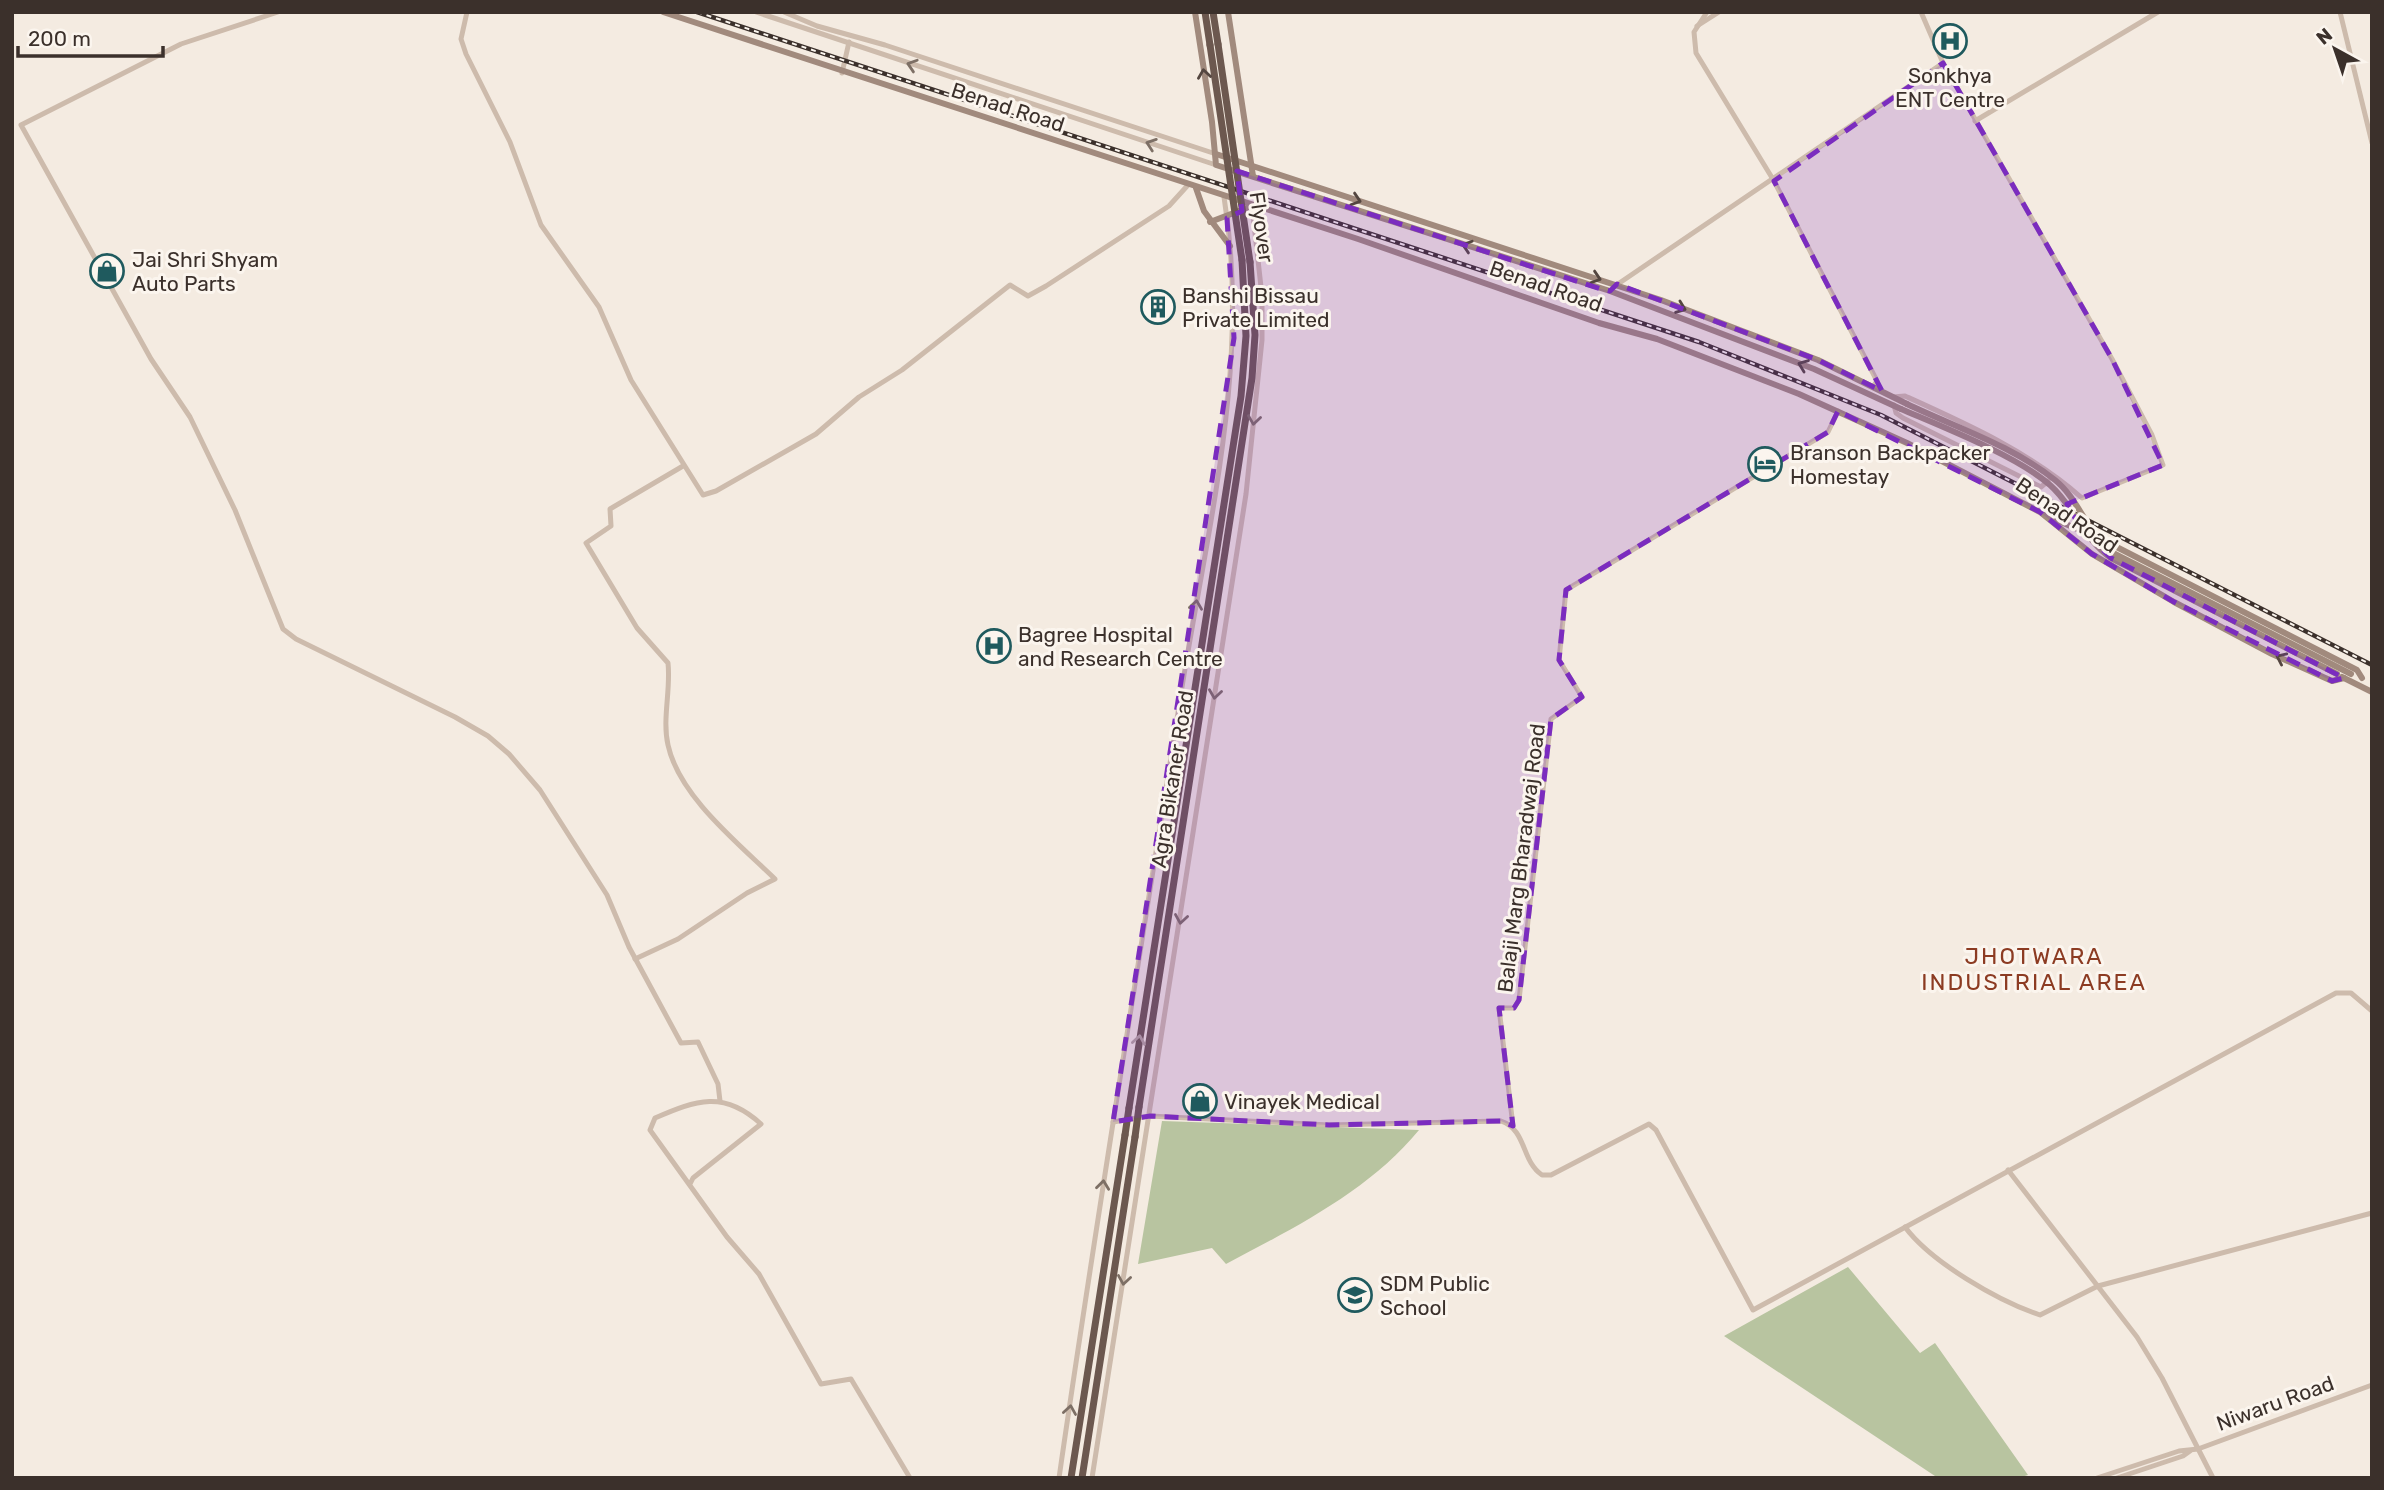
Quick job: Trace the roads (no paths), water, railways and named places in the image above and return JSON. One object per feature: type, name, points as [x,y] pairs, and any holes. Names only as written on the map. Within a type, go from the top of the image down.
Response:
[{"type":"highway","points":[[1205,12],[1214,45]]},
{"type":"highway","points":[[1213,12],[1214,45]]},
{"type":"highway","name":"Flyover","points":[[1214,45],[1244,280],[1246,346],[1242,414]]},
{"type":"highway","points":[[1071,1478],[1242,414]]},
{"type":"highway","name":"Agra Bikaner Road","points":[[1082,1478],[1242,414]]},
{"type":"main road","name":"Benad Road","points":[[663,12],[842,73],[1457,272],[1599,323],[1657,339],[1838,411],[1907,443],[2040,512],[2092,554],[2174,603],[2332,681],[2348,676],[2372,692]]},
{"type":"main road","points":[[1195,12],[1216,165],[1610,291],[1814,369],[1996,446],[2057,481],[2091,532],[2115,554],[2348,676]]},
{"type":"main road","points":[[1228,12],[1254,176]]},
{"type":"main road","points":[[1216,154],[1617,284],[1818,360],[1873,387],[1892,401]]},
{"type":"main road","points":[[1196,188],[1210,222],[1230,246]]},
{"type":"main road","points":[[1210,222],[1227,218],[1252,206]]},
{"type":"main road","points":[[1555,274],[1558,265]]},
{"type":"main road","points":[[1904,406],[2038,475],[2063,499],[2095,547],[2111,558],[2337,674],[2362,678],[2372,683]]},
{"type":"main road","points":[[2040,512],[2114,545],[2357,670],[2362,678]]},
{"type":"street","points":[[278,12],[181,44],[21,125],[151,359],[190,417],[235,510],[283,629],[305,644],[455,717],[488,736],[509,754],[540,790],[607,895],[635,959],[681,1043],[698,1042],[718,1084],[720,1101]]},
{"type":"street","points":[[467,12],[461,39],[466,54],[510,142],[536,216],[599,307],[631,380],[703,495],[716,491],[816,434],[859,397],[902,369],[1010,285],[1028,296],[1046,286],[1169,206],[1188,185]]},
{"type":"street","points":[[755,12],[1216,165]]},
{"type":"street","points":[[784,12],[1216,154]]},
{"type":"street","points":[[1707,12],[1697,26],[1693,40],[1696,52],[1774,181],[1877,381],[1873,387]]},
{"type":"street","points":[[1697,26],[1719,12]]},
{"type":"street","points":[[1920,12],[1943,63],[1975,121],[2112,359],[2152,435],[2163,465],[2082,498],[2056,475],[1952,417],[1905,396],[1892,401],[1896,413],[1903,418],[2040,487],[2056,475]]},
{"type":"street","points":[[1975,121],[2158,12]]},
{"type":"street","points":[[2340,12],[2372,143]]},
{"type":"street","points":[[842,73],[851,35]]},
{"type":"street","points":[[1610,291],[1943,63]]},
{"type":"street","points":[[1059,1478],[1231,380],[1234,320],[1224,197]]},
{"type":"street","points":[[1092,1478],[1246,494],[1262,340],[1262,296],[1252,206]]},
{"type":"street","name":"Balaji Marg Bharadwaj Road","points":[[1513,1126],[1499,1008],[1514,1008],[1519,1000],[1551,719],[1582,697],[1559,660],[1566,590],[1828,432],[1838,411]]},
{"type":"street","points":[[635,959],[678,939],[747,893],[775,879],[696,803],[671,757],[667,742],[668,663],[636,628],[586,543],[611,526],[610,509],[683,466]]},
{"type":"street","points":[[1113,1122],[1150,1116],[1329,1125],[1501,1121],[1513,1126],[1533,1167],[1542,1175],[1551,1175],[1649,1124],[1653,1126],[1753,1310],[2336,993],[2351,993],[2372,1011]]},
{"type":"street","points":[[690,1184],[693,1178],[761,1124],[736,1105],[720,1101],[684,1107],[655,1118],[650,1130],[690,1184],[760,1274],[821,1384],[851,1378],[911,1478]]},
{"type":"street","points":[[2008,1170],[2098,1286],[2162,1378],[2213,1478]]},
{"type":"street","points":[[1905,1227],[1915,1241],[1971,1279],[2021,1308],[2040,1315],[2098,1286],[2372,1213]]},
{"type":"street","name":"Niwaru Road","points":[[2097,1478],[2198,1449],[2372,1385]]},
{"type":"street","name":"Niwaru Road","points":[[2117,1478],[2159,1461]]},
{"type":"railway","points":[[697,12],[1699,342],[1881,415],[2372,665]]},
{"type":"place","name":"Sonkhya ENT Centre","points":[[1950,41]]},
{"type":"place","name":"Jai Shri Shyam Auto Parts","points":[[107,271]]},
{"type":"place","name":"Banshi Bissau Private Limited","points":[[1158,307]]},
{"type":"place","name":"Branson Backpacker Homestay","points":[[1765,464]]},
{"type":"place","name":"Bagree Hospital and Research Centre","points":[[994,646]]},
{"type":"place","name":"Vinayek Medical","points":[[1200,1101]]},
{"type":"place","name":"SDM Public School","points":[[1355,1295]]},
{"type":"district","name":"JHOTWARA INDUSTRIAL AREA","points":[[2034,969]]}]
